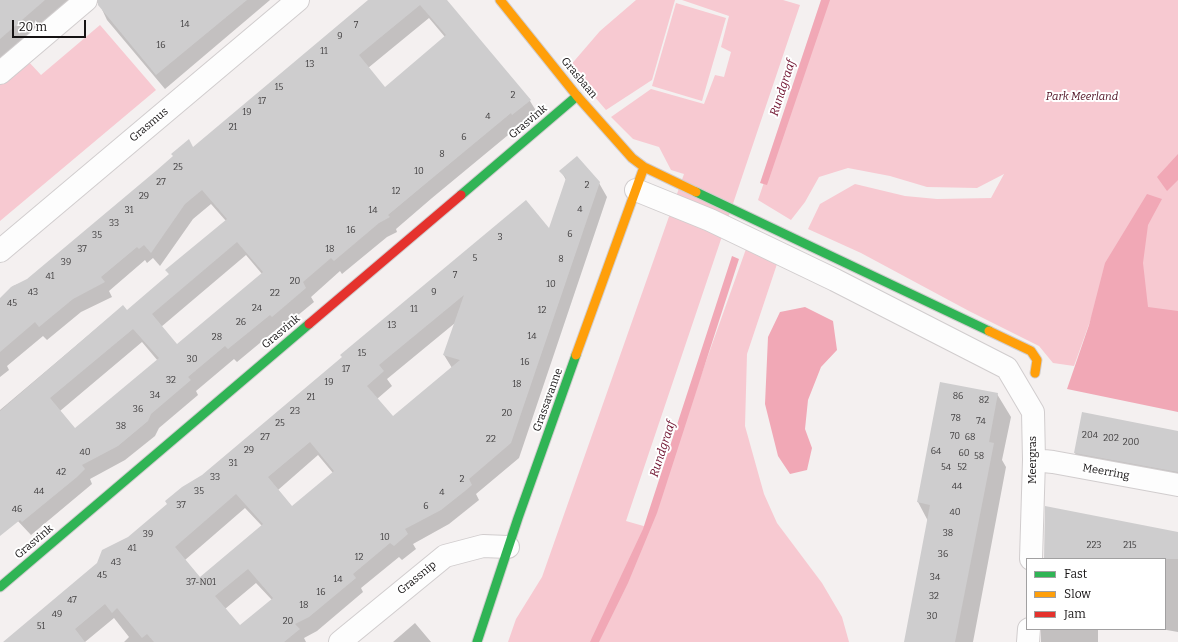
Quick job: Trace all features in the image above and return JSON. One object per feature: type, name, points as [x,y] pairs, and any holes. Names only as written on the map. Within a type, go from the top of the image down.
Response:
[{"type":"street","points":[[0,74],[86,0]]},
{"type":"street","name":"Grasmus","points":[[0,251],[298,0]]},
{"type":"street","name":"Grasbaan","points":[[500,0],[577,96],[632,158],[644,167],[1030,351],[1037,360],[1035,373]]},
{"type":"street","name":"Grasvink","points":[[0,586],[577,96]]},
{"type":"street","name":"Grassavanne","points":[[477,642],[508,547],[644,167]]},
{"type":"street","name":"Meergras","points":[[636,190],[717,223],[835,280],[1006,368],[1033,412],[1034,460],[1031,558]]},
{"type":"street","name":"Meerring","points":[[1034,460],[1053,462],[1178,485]]},
{"type":"street","name":"Grassnip","points":[[340,642],[445,556],[483,546],[508,547]]},
{"type":"street","points":[[1028,630],[1028,642]]},
{"type":"green space","points":[[636,0],[675,0],[652,80],[606,110],[569,67],[600,31]]},
{"type":"green space","points":[[682,0],[783,0],[800,5],[626,521],[647,527],[746,249],[777,264],[747,354],[745,426],[764,494],[777,523],[822,583],[842,617],[849,642],[508,642],[516,619],[542,577],[684,174],[671,170],[659,147],[633,139],[611,117],[651,89],[704,104],[715,75],[724,77],[731,52],[721,47],[729,16]]},
{"type":"green space","name":"Park Meerland","points":[[826,0],[1178,0],[1178,319],[1093,313],[1074,366],[1053,363],[1039,346],[969,311],[861,253],[808,229],[820,204],[855,184],[905,196],[937,199],[991,198],[1004,174],[977,188],[927,187],[890,176],[848,168],[819,177],[805,202],[791,220],[758,200]]},
{"type":"green space","points":[[676,3],[726,18],[702,101],[652,86]]},
{"type":"green space","points":[[100,25],[156,90],[0,221],[0,84],[28,61],[41,75]]},
{"type":"shaded area","points":[[821,0],[830,0],[767,185],[760,183]]},
{"type":"shaded area","points":[[1178,154],[1178,180],[1167,191],[1157,177]]},
{"type":"shaded area","points":[[1147,194],[1162,199],[1148,225],[1143,263],[1148,307],[1178,311],[1178,412],[1067,389],[1089,325],[1105,263]]},
{"type":"shaded area","points":[[732,256],[739,259],[657,513],[628,583],[599,642],[590,642],[643,529]]},
{"type":"shaded area","points":[[805,307],[833,321],[837,350],[821,367],[808,400],[805,429],[812,448],[807,470],[790,474],[778,456],[765,404],[768,337],[780,312]]},
{"type":"building","points":[[0,0],[45,0],[0,39]]},
{"type":"building","points":[[98,0],[247,0],[156,75],[98,5]]},
{"type":"building","points":[[368,0],[447,0],[531,100],[512,115],[511,113],[424,185],[388,215],[390,217],[379,223],[334,261],[331,258],[303,282],[306,288],[272,317],[270,315],[228,349],[225,346],[188,377],[191,380],[151,414],[148,421],[118,446],[82,465],[85,469],[77,477],[22,522],[20,520],[0,536],[0,411],[123,305],[127,310],[169,274],[165,270],[227,219],[202,190],[185,204],[151,253],[144,245],[139,249],[137,247],[101,277],[105,282],[73,299],[39,327],[35,322],[0,352],[0,298],[11,287],[27,279],[157,170],[173,156],[171,154],[189,139],[193,147]],"holes":[[[420,5],[446,35],[385,87],[359,55]],[[237,242],[263,272],[177,344],[152,314]],[[133,329],[159,358],[75,428],[50,398]]]},
{"type":"building","points":[[577,156],[600,182],[511,443],[469,479],[472,485],[465,491],[441,510],[405,529],[408,534],[394,546],[390,543],[353,574],[356,578],[309,617],[295,624],[300,629],[284,642],[154,642],[147,634],[142,638],[117,608],[112,613],[105,604],[75,629],[85,642],[3,642],[97,563],[102,550],[128,537],[167,504],[165,501],[182,487],[202,475],[342,357],[340,355],[526,200],[549,228],[566,178],[559,171]],"holes":[[[464,295],[443,355],[460,360],[393,416],[367,386],[384,371],[379,365]],[[310,442],[334,471],[292,506],[268,477]],[[236,494],[263,524],[200,577],[175,547]],[[248,569],[273,598],[240,625],[215,596]]]},
{"type":"building","points":[[940,382],[998,393],[989,442],[994,443],[955,642],[904,642],[930,505],[917,502]]},
{"type":"building","points":[[1082,412],[1178,431],[1178,472],[1074,453]]},
{"type":"building","points":[[1045,506],[1178,532],[1178,559],[1044,558]]},
{"type":"traffic: fast","points":[[461,195],[577,96]]},
{"type":"traffic: fast","points":[[696,192],[989,331]]},
{"type":"traffic: fast","points":[[0,587],[309,324]]},
{"type":"traffic: fast","points":[[477,642],[518,518],[576,355]]},
{"type":"traffic: slow","points":[[500,0],[577,96],[632,158],[644,167],[696,192]]},
{"type":"traffic: slow","points":[[576,355],[644,167]]},
{"type":"traffic: slow","points":[[989,331],[1031,351],[1037,360],[1035,373]]},
{"type":"traffic: jam","points":[[309,324],[461,195]]},
{"type":"water label","name":"Rundgraaf","points":[[783,88]]},
{"type":"water label","name":"Rundgraaf","points":[[663,449]]}]
